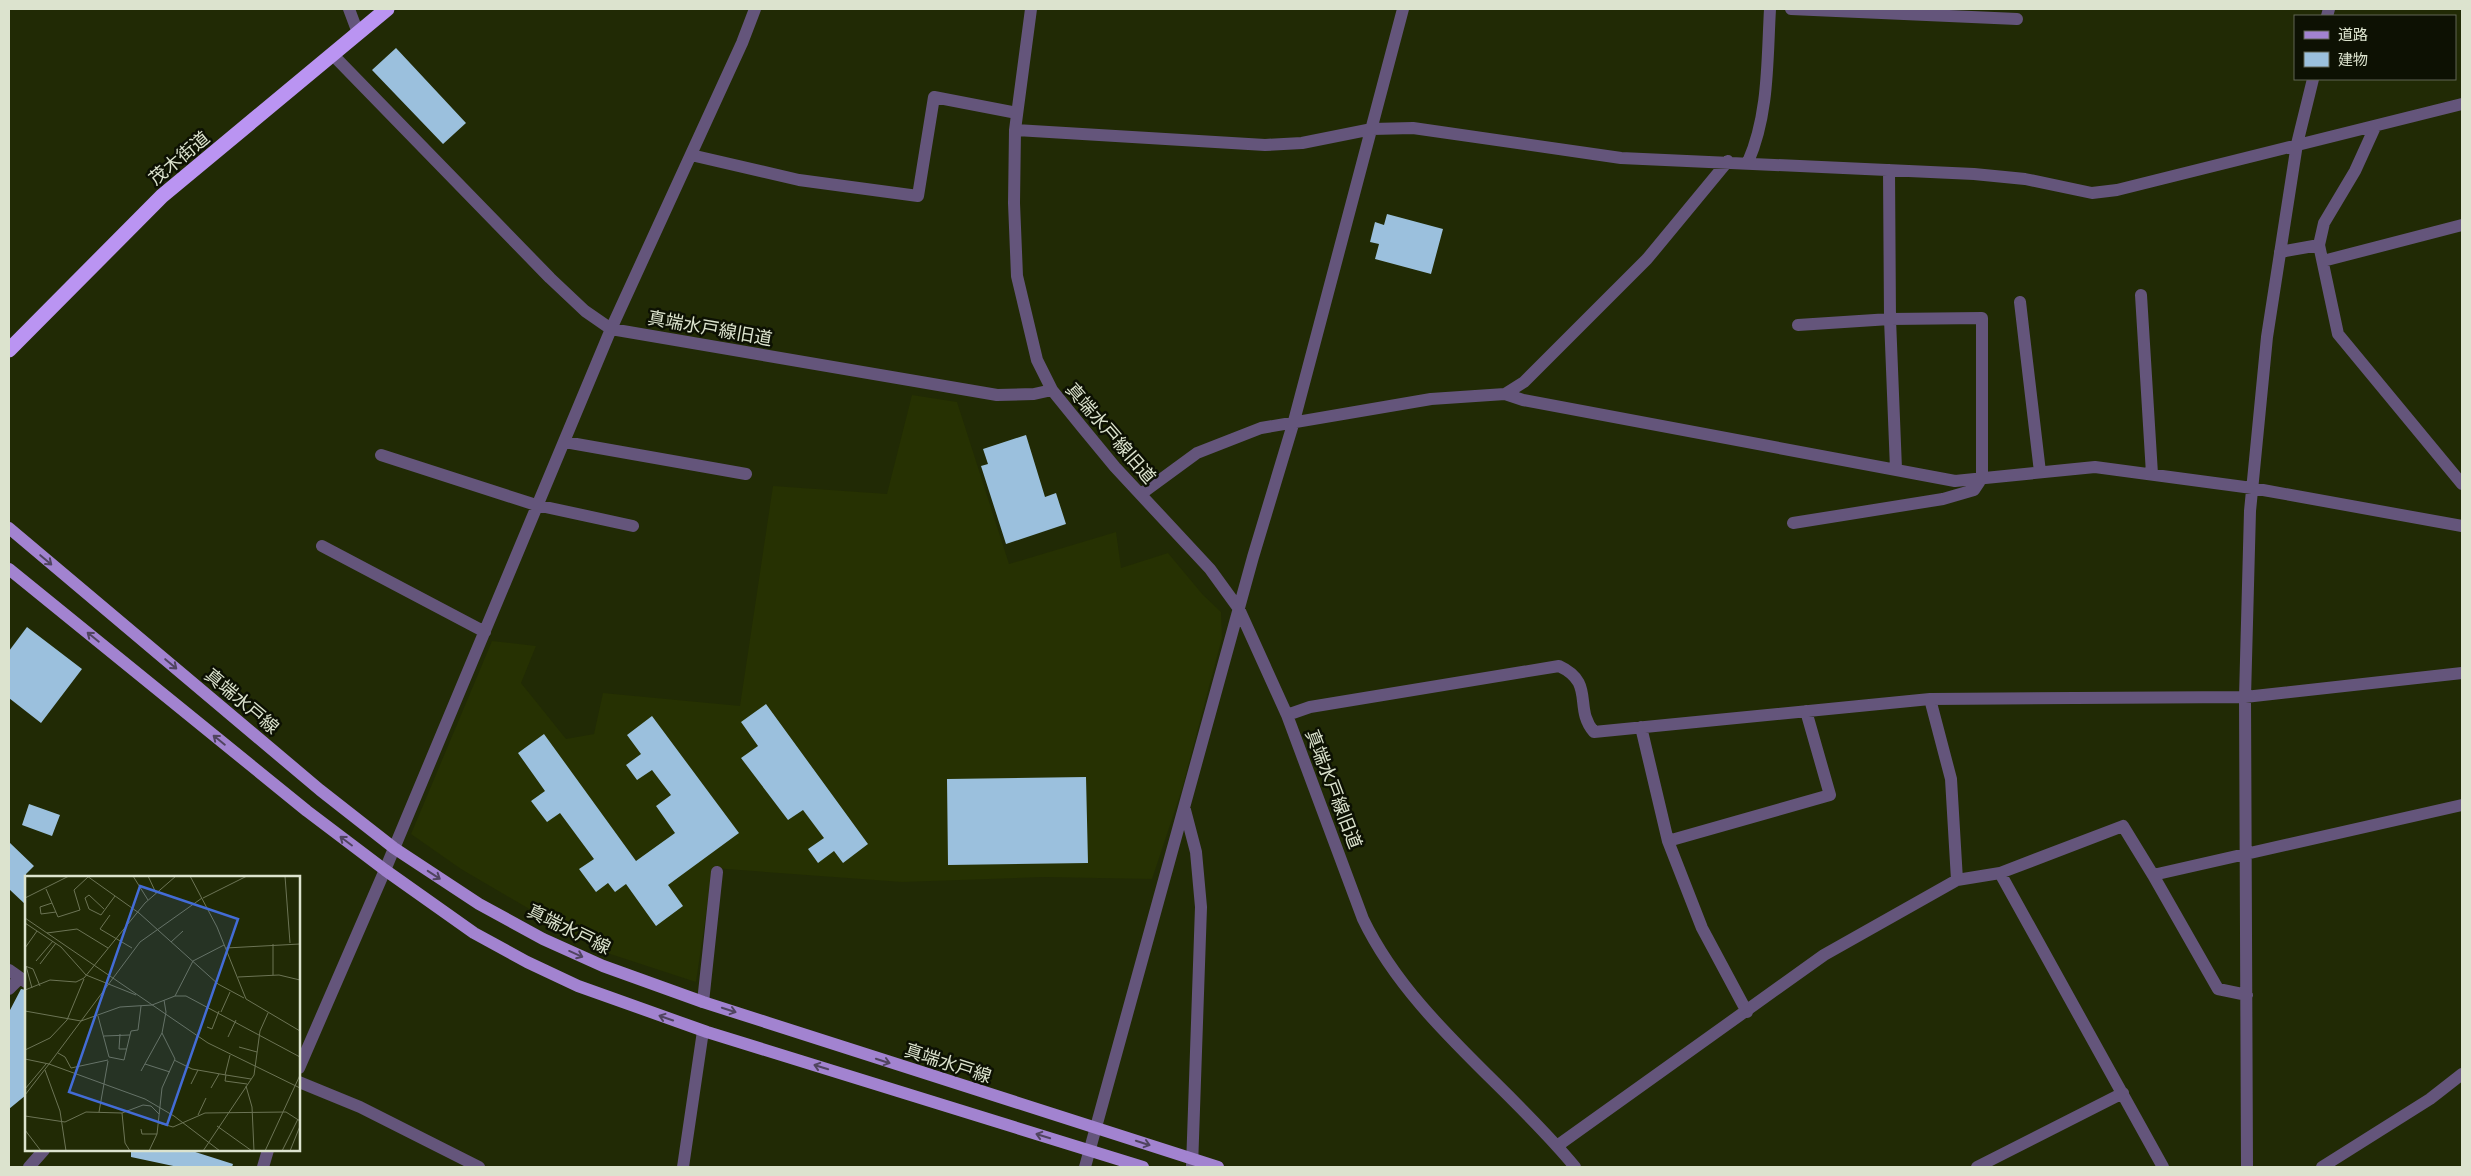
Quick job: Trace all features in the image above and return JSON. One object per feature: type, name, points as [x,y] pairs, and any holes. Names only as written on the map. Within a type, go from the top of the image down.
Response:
[{"type":"highway","name":"茂木街道","points":[[9,350],[162,196],[387,9]]},
{"type":"main road","name":"真端水戸線","points":[[9,528],[320,790],[394,848],[479,904],[543,939],[603,966],[703,1002],[1096,1128],[1193,1163],[1218,1167]]},
{"type":"main road","points":[[9,569],[307,811],[385,870],[474,933],[527,962],[578,986],[704,1030],[1143,1167]]},
{"type":"street","points":[[349,9],[358,33]]},
{"type":"street","points":[[300,1066],[385,870],[611,328],[755,9]]},
{"type":"street","points":[[1031,9],[1014,130],[1017,276],[1037,360],[1052,390]]},
{"type":"street","points":[[1085,1167],[1239,609],[1294,421],[1403,9]]},
{"type":"street","points":[[1748,162],[1758,140],[1763,114],[1770,9]]},
{"type":"street","points":[[1791,9],[2017,19]]},
{"type":"street","name":"真端水戸線旧道","points":[[332,54],[550,278],[585,310],[611,328],[997,394],[1034,394],[1052,390],[1115,467],[1210,569],[1239,609],[1287,715],[1375,944],[1392,969],[1423,1005],[1575,1167]]},
{"type":"street","points":[[2247,1167],[2245,696],[2246,604],[2252,488],[2264,363],[2280,252],[2297,144],[2312,80]]},
{"type":"street","points":[[691,154],[798,180],[918,196],[934,97],[1017,112]]},
{"type":"street","points":[[1014,130],[1265,145],[1302,143],[1372,129],[1412,128],[1621,158],[1748,162],[2025,179],[2092,193],[2117,190],[2462,104]]},
{"type":"street","points":[[2375,127],[2355,171],[2324,223],[2319,245],[2338,334],[2462,484]]},
{"type":"street","points":[[1505,394],[1524,382],[1647,259],[1728,162]]},
{"type":"street","points":[[1890,170],[1890,319],[1896,468]]},
{"type":"street","points":[[2323,261],[2462,225]]},
{"type":"street","points":[[2280,252],[2319,245]]},
{"type":"street","points":[[2141,295],[2152,474]]},
{"type":"street","points":[[2020,302],[2040,472]]},
{"type":"street","points":[[1792,523],[1943,499],[1974,490],[1982,478],[1982,318],[1890,319],[1798,325]]},
{"type":"street","points":[[1140,494],[1197,454],[1261,428],[1431,399],[1505,394],[1523,400],[1896,468],[1955,481],[2095,466],[2252,488],[2462,526]]},
{"type":"street","points":[[565,442],[746,474]]},
{"type":"street","points":[[381,454],[536,505],[633,526]]},
{"type":"street","points":[[322,546],[485,632]]},
{"type":"street","points":[[1287,715],[1310,707],[1559,666],[1573,672],[1581,687],[1586,723],[1594,732],[1930,699],[2245,696],[2462,673]]},
{"type":"street","points":[[1930,699],[1951,779],[1957,880]]},
{"type":"street","points":[[1668,841],[1830,795],[1806,711]]},
{"type":"street","points":[[1641,727],[1668,841],[1702,928],[1747,1012]]},
{"type":"street","points":[[2153,875],[2462,805]]},
{"type":"street","points":[[1185,810],[1196,852],[1201,907],[1193,1163]]},
{"type":"street","points":[[1557,1146],[1747,1012],[1824,955],[1957,880],[2000,873],[2123,826],[2218,989],[2247,995]]},
{"type":"street","points":[[703,1002],[717,872]]},
{"type":"street","points":[[2000,873],[2163,1167]]},
{"type":"street","points":[[9,970],[23,980],[9,989]]},
{"type":"street","points":[[683,1167],[704,1030]]},
{"type":"street","points":[[2322,1167],[2430,1099],[2462,1074]]},
{"type":"street","points":[[300,1082],[360,1107],[479,1167]]},
{"type":"street","points":[[1976,1167],[2123,1093]]},
{"type":"street","points":[[29,1167],[43,1151]]},
{"type":"street","points":[[264,1167],[268,1151]]},
{"type":"shaded area","points":[[912,395],[957,402],[1009,564],[1116,532],[1121,568],[1168,553],[1203,595],[1221,612],[1222,638],[1182,789],[1152,879],[1043,877],[902,882],[713,868],[696,982],[601,951],[461,869],[411,834],[492,641],[536,646],[521,683],[566,739],[594,734],[603,693],[740,706],[773,486],[887,494]]},
{"type":"building","points":[[396,48],[466,123],[443,144],[372,70]]},
{"type":"building","points":[[1387,214],[1443,229],[1431,274],[1375,259],[1379,244],[1370,242],[1375,222],[1384,225]]},
{"type":"building","points":[[1026,435],[1045,497],[1056,493],[1066,524],[1006,544],[981,466],[988,464],[983,449]]},
{"type":"building","points":[[27,627],[82,669],[41,723],[9,698],[9,651]]},
{"type":"building","points":[[766,704],[868,844],[843,863],[834,851],[818,863],[808,849],[824,838],[803,810],[788,820],[741,758],[758,746],[741,722]]},
{"type":"building","points":[[652,716],[739,833],[668,885],[683,906],[656,926],[626,884],[615,892],[608,883],[596,892],[579,869],[594,859],[560,813],[547,822],[531,801],[545,791],[518,753],[544,734],[636,861],[675,833],[656,806],[671,795],[652,770],[637,780],[626,765],[641,754],[627,735]]},
{"type":"building","points":[[1086,777],[1088,863],[948,865],[947,779]]},
{"type":"building","points":[[29,804],[60,815],[52,836],[22,825]]},
{"type":"building","points":[[9,842],[34,866],[25,876],[25,904],[9,889]]},
{"type":"building","points":[[21,989],[25,990],[25,1096],[9,1109],[9,1012]]},
{"type":"building","points":[[131,1151],[192,1151],[233,1164],[232,1167],[178,1167],[131,1157]]}]
